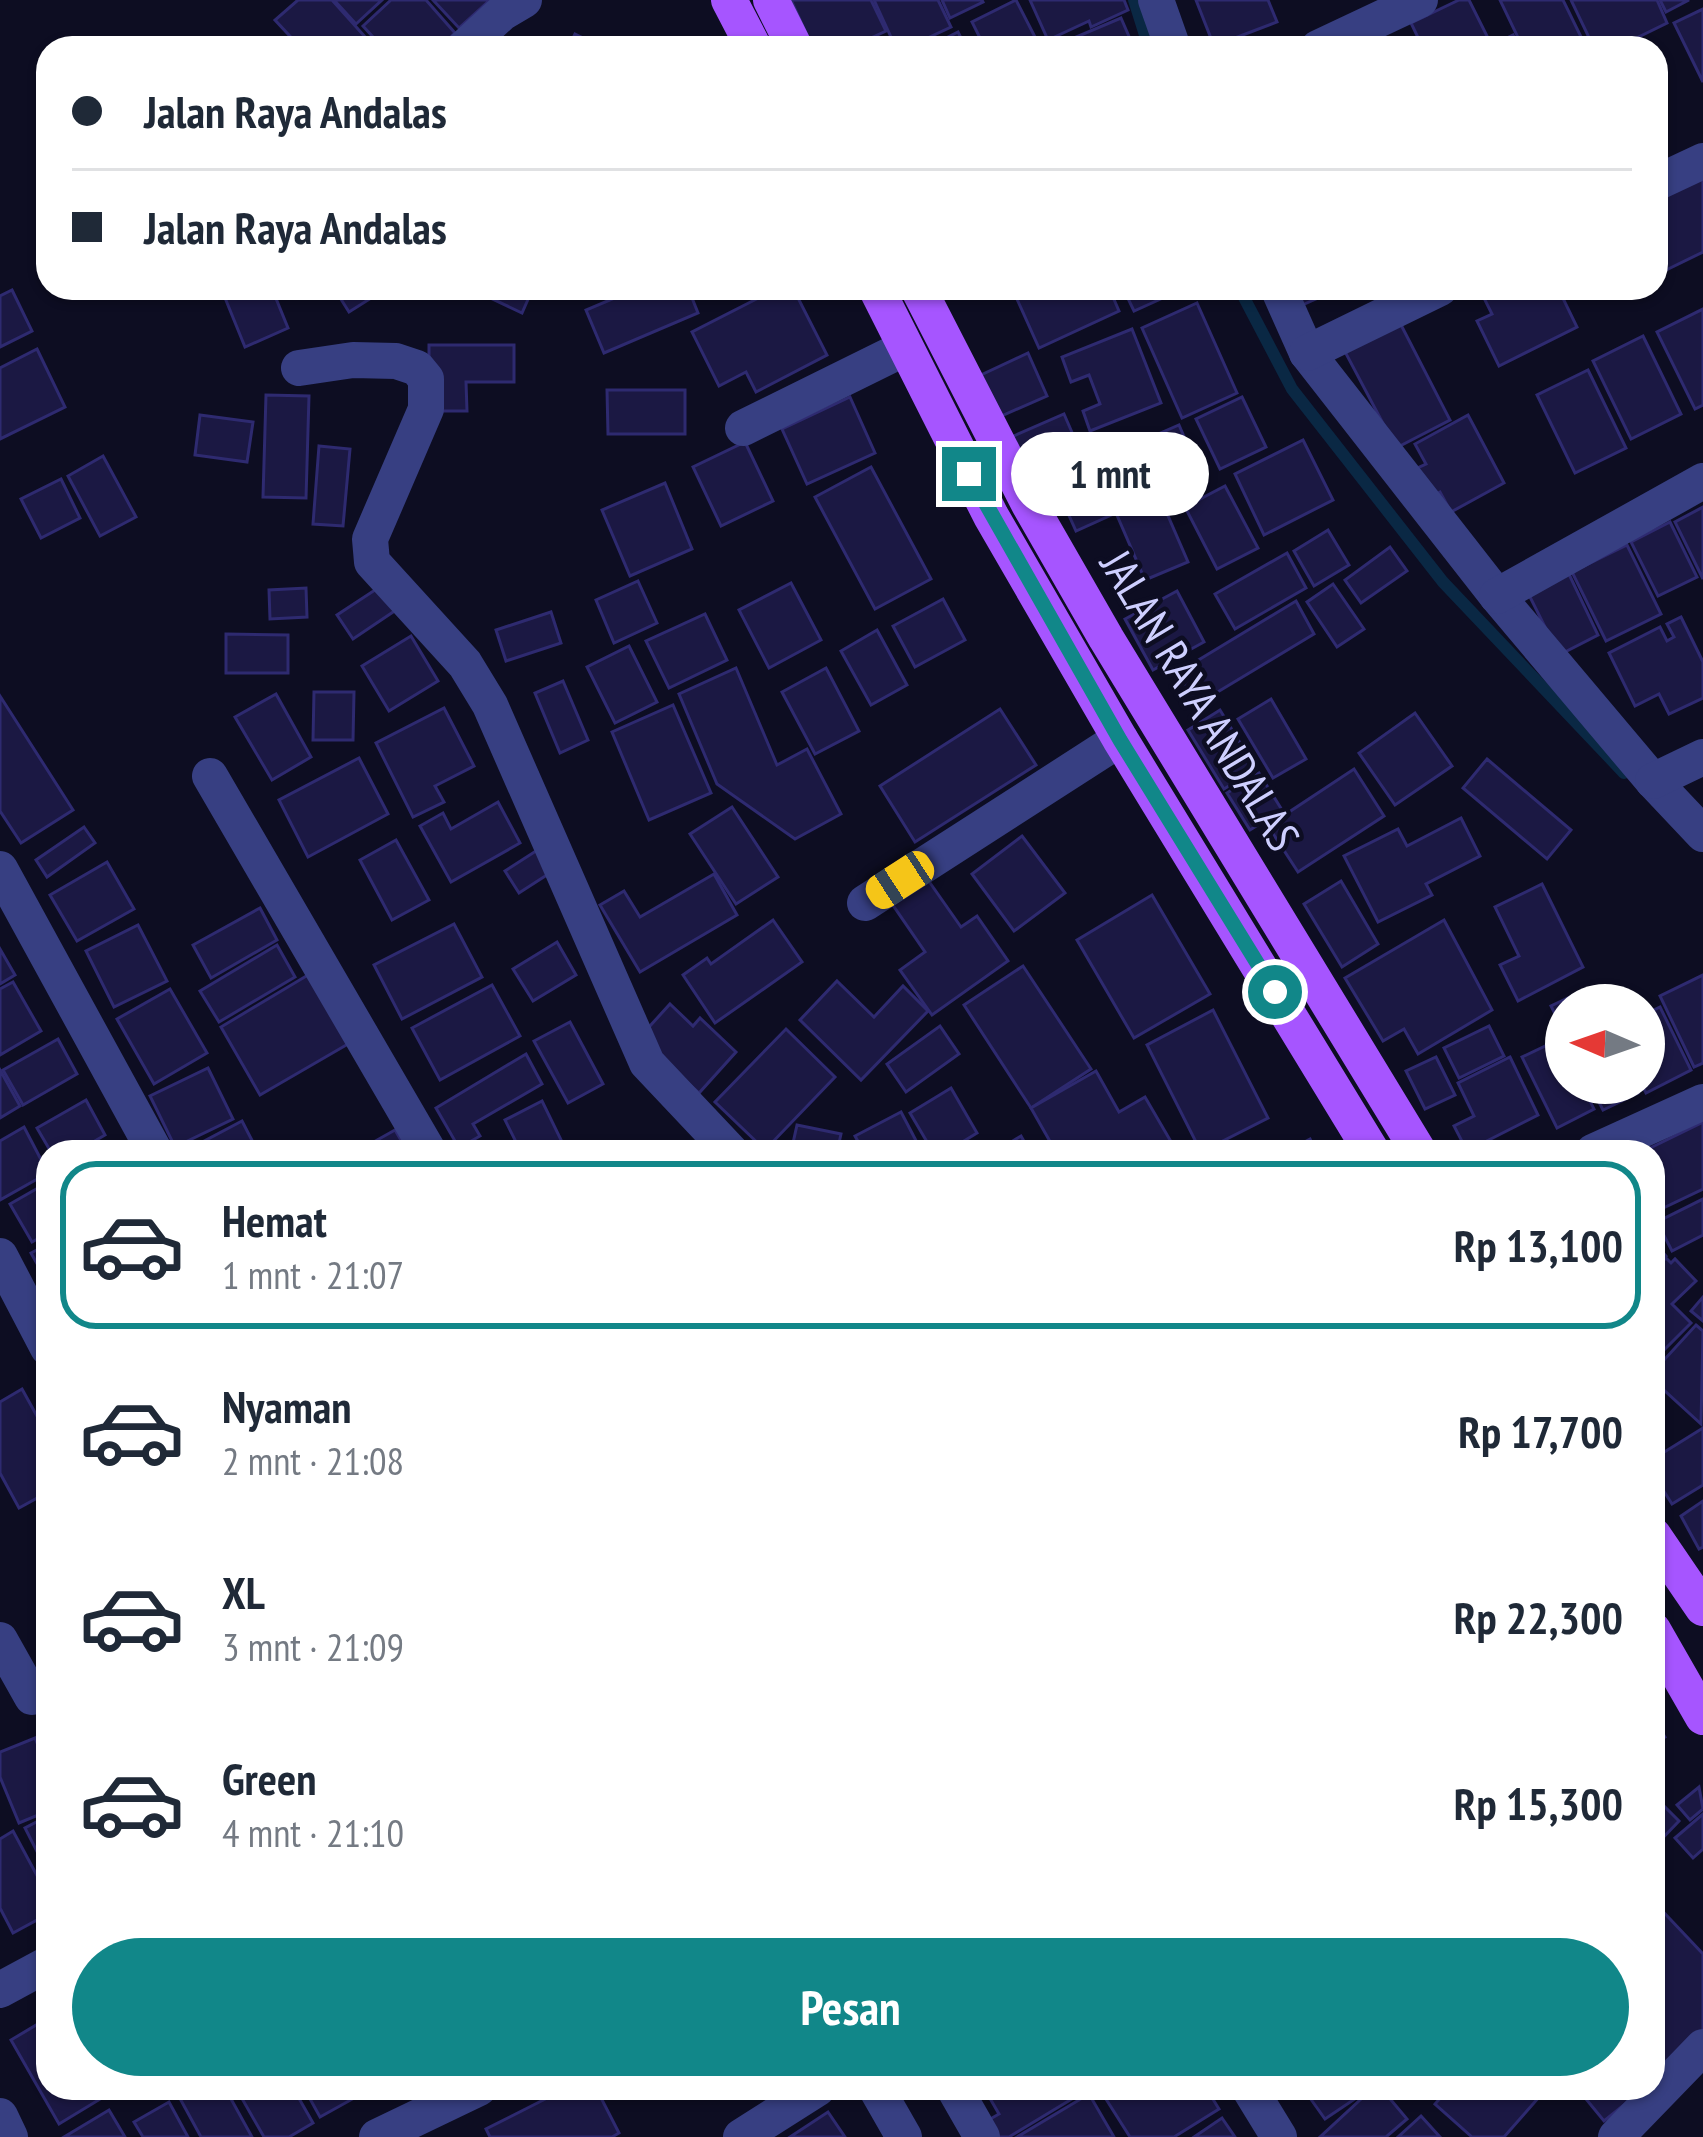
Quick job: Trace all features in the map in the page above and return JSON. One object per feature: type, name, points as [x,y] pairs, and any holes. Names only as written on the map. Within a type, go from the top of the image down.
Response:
[{"type":"main road","points":[[729,0],[748,36]]},
{"type":"main road","points":[[771,0],[790,36]]},
{"type":"main road","name":"JALAN RAYA ANDALAS","points":[[899,300],[905,348],[991,516],[1120,740],[1365,1140]]},
{"type":"main road","name":"JALAN RAYA ANDALAS","points":[[904,300],[1412,1140]]},
{"type":"main road","points":[[1251,951],[1285,931]]},
{"type":"main road","points":[[1676,1568],[1703,1607]]},
{"type":"main road","points":[[1665,1651],[1703,1717]]},
{"type":"street","points":[[477,36],[524,0]]},
{"type":"street","points":[[1156,0],[1169,36]]},
{"type":"street","points":[[1344,36],[1420,0]]},
{"type":"street","points":[[1668,178],[1703,161]]},
{"type":"street","points":[[1283,300],[1307,352],[1497,596],[1703,834]]},
{"type":"street","points":[[1307,352],[1415,300]]},
{"type":"street","points":[[743,428],[905,348]]},
{"type":"street","points":[[299,368],[353,360],[395,361],[417,368],[426,379],[427,409],[370,539],[372,562],[465,664],[490,705],[647,1063],[720,1140]]},
{"type":"street","points":[[1497,596],[1703,481]]},
{"type":"street","points":[[865,903],[1120,740]]},
{"type":"street","points":[[1653,781],[1703,757]]},
{"type":"street","points":[[209,776],[422,1140]]},
{"type":"street","points":[[0,869],[147,1140]]},
{"type":"street","points":[[1619,1140],[1703,1102]]},
{"type":"street","points":[[0,1256],[36,1325]]},
{"type":"street","points":[[0,1640],[26,1700]]},
{"type":"street","points":[[0,1990],[36,1970]]},
{"type":"street","points":[[1665,2086],[1703,2047]]},
{"type":"street","points":[[377,2137],[454,2100]]},
{"type":"street","points":[[741,2137],[799,2100]]},
{"type":"street","points":[[883,2100],[904,2137]]},
{"type":"street","points":[[961,2100],[982,2137]]},
{"type":"street","points":[[1257,2100],[1279,2137]]},
{"type":"street","points":[[1616,2137],[1652,2100]]},
{"type":"street","points":[[0,2116],[10,2137]]},
{"type":"building","points":[[298,0],[332,0],[364,36],[290,36],[275,20]]},
{"type":"building","points":[[334,0],[382,0],[356,24]]},
{"type":"building","points":[[391,0],[426,0],[455,33],[372,36],[363,26]]},
{"type":"building","points":[[433,0],[490,0],[459,28]]},
{"type":"building","points":[[791,0],[871,0],[886,31],[875,36],[808,36]]},
{"type":"building","points":[[874,0],[938,0],[951,27],[932,36],[890,36]]},
{"type":"building","points":[[942,0],[982,0],[983,2],[950,18]]},
{"type":"building","points":[[1016,0],[1034,36],[979,36],[972,22]]},
{"type":"building","points":[[1030,0],[1124,0],[1128,10],[1091,27],[1089,21],[1046,36]]},
{"type":"building","points":[[1196,0],[1268,0],[1277,22],[1240,36],[1210,36]]},
{"type":"building","points":[[1459,0],[1469,0],[1487,36],[1417,36],[1411,23]]},
{"type":"building","points":[[1500,0],[1563,0],[1581,36],[1517,36]]},
{"type":"building","points":[[1571,0],[1657,0],[1667,23],[1640,36],[1588,36]]},
{"type":"building","points":[[1660,0],[1689,0],[1666,12]]},
{"type":"building","points":[[1703,9],[1703,82],[1674,23]]},
{"type":"building","points":[[1121,18],[1129,36],[1078,36]]},
{"type":"building","points":[[1703,170],[1703,252],[1668,269],[1668,187]]},
{"type":"building","points":[[12,290],[32,331],[0,347],[0,296]]},
{"type":"building","points":[[226,300],[277,300],[288,328],[245,347]]},
{"type":"building","points":[[342,300],[368,300],[349,312]]},
{"type":"building","points":[[495,300],[528,300],[522,313]]},
{"type":"building","points":[[610,300],[693,300],[698,313],[604,353],[586,310]]},
{"type":"building","points":[[755,300],[799,300],[827,355],[756,392],[746,372],[719,386],[692,332]]},
{"type":"building","points":[[1017,300],[1114,300],[1119,311],[1039,348]]},
{"type":"building","points":[[1129,300],[1158,300],[1134,311]]},
{"type":"building","points":[[1289,300],[1314,300],[1293,309]]},
{"type":"building","points":[[1485,300],[1564,300],[1577,327],[1499,366],[1477,321],[1492,314]]},
{"type":"building","points":[[1197,303],[1237,393],[1182,418],[1142,328]]},
{"type":"building","points":[[1703,309],[1703,405],[1695,409],[1657,332]]},
{"type":"building","points":[[1398,319],[1450,420],[1396,448],[1343,348]]},
{"type":"building","points":[[1132,329],[1161,403],[1090,431],[1083,411],[1100,404],[1089,375],[1071,382],[1062,357]]},
{"type":"building","points":[[1643,336],[1681,414],[1631,439],[1593,361]]},
{"type":"building","points":[[429,345],[514,345],[514,382],[466,382],[467,411],[429,411]]},
{"type":"building","points":[[37,349],[65,407],[0,439],[0,368]]},
{"type":"building","points":[[1028,353],[1047,396],[999,417],[981,375]]},
{"type":"building","points":[[1588,370],[1626,448],[1575,473],[1537,395]]},
{"type":"building","points":[[607,390],[685,390],[685,434],[608,434]]},
{"type":"building","points":[[266,395],[309,396],[306,498],[263,497]]},
{"type":"building","points":[[850,397],[875,453],[807,484],[782,429]]},
{"type":"building","points":[[1242,397],[1266,447],[1220,469],[1196,419]]},
{"type":"building","points":[[1064,414],[1084,460],[1029,485],[1009,438]]},
{"type":"building","points":[[200,415],[253,422],[247,462],[195,455]]},
{"type":"building","points":[[1468,415],[1504,483],[1451,512],[1440,492],[1428,499],[1413,470],[1426,464],[1415,444]]},
{"type":"building","points":[[1179,425],[1201,476],[1159,495],[1188,562],[1145,580],[1116,513],[1076,531],[1053,480]]},
{"type":"building","points":[[1303,440],[1333,500],[1264,535],[1235,474]]},
{"type":"building","points":[[745,442],[773,501],[721,526],[693,467]]},
{"type":"building","points":[[319,446],[350,449],[343,526],[313,524]]},
{"type":"building","points":[[103,456],[136,517],[100,536],[68,476]]},
{"type":"building","points":[[871,467],[931,579],[875,609],[815,497]]},
{"type":"building","points":[[61,479],[80,518],[41,538],[21,499]]},
{"type":"building","points":[[665,483],[692,549],[630,576],[602,510]]},
{"type":"building","points":[[1225,486],[1258,548],[1217,569],[1185,507]]},
{"type":"building","points":[[1703,507],[1703,579],[1675,522]]},
{"type":"building","points":[[1670,522],[1697,577],[1658,596],[1631,542]]},
{"type":"building","points":[[1328,530],[1349,565],[1314,586],[1294,551]]},
{"type":"building","points":[[1627,545],[1661,614],[1606,641],[1572,572]]},
{"type":"building","points":[[1390,547],[1407,571],[1361,603],[1345,580]]},
{"type":"building","points":[[1287,553],[1306,588],[1235,629],[1215,594]]},
{"type":"building","points":[[1567,570],[1598,635],[1559,655],[1527,591]]},
{"type":"building","points":[[638,581],[657,623],[614,643],[596,600]]},
{"type":"building","points":[[791,583],[821,640],[769,668],[739,610]]},
{"type":"building","points":[[1333,584],[1364,629],[1337,647],[1307,602]]},
{"type":"building","points":[[381,586],[396,610],[353,639],[337,615]]},
{"type":"building","points":[[306,588],[307,617],[270,619],[269,590]]},
{"type":"building","points":[[1177,591],[1204,642],[1153,670],[1125,619]]},
{"type":"building","points":[[943,599],[965,640],[915,667],[893,626]]},
{"type":"building","points":[[1296,601],[1314,634],[1196,705],[1177,673]]},
{"type":"building","points":[[551,612],[561,643],[506,661],[496,630]]},
{"type":"building","points":[[705,614],[727,660],[669,688],[646,641]]},
{"type":"building","points":[[1681,617],[1703,662],[1703,698],[1669,714],[1659,694],[1635,706],[1609,653],[1660,627],[1667,641],[1674,637],[1667,624]]},
{"type":"building","points":[[877,630],[907,685],[871,705],[841,651]]},
{"type":"building","points":[[226,634],[288,635],[288,673],[226,673]]},
{"type":"building","points":[[411,636],[438,681],[389,711],[362,666]]},
{"type":"building","points":[[629,646],[657,702],[615,723],[587,667]]},
{"type":"building","points":[[736,668],[777,765],[807,749],[841,814],[795,839],[717,784],[679,694]]},
{"type":"building","points":[[826,668],[859,731],[815,754],[782,692]]},
{"type":"building","points":[[563,681],[588,740],[560,753],[535,693]]},
{"type":"building","points":[[314,692],[354,692],[353,740],[313,740]]},
{"type":"building","points":[[276,694],[311,757],[272,780],[235,717]]},
{"type":"building","points":[[0,696],[73,810],[21,843],[0,811]]},
{"type":"building","points":[[1271,699],[1306,759],[1273,778],[1238,719]]},
{"type":"building","points":[[673,705],[711,793],[649,820],[612,732]]},
{"type":"building","points":[[444,708],[474,766],[435,786],[444,802],[413,817],[376,743]]},
{"type":"building","points":[[1000,709],[1036,765],[915,842],[880,786]]},
{"type":"building","points":[[1220,710],[1256,769],[1224,789],[1188,730]]},
{"type":"building","points":[[1415,713],[1452,766],[1395,805],[1359,753]]},
{"type":"building","points":[[359,758],[388,814],[308,857],[279,800]]},
{"type":"building","points":[[1487,759],[1571,830],[1547,859],[1463,788]]},
{"type":"building","points":[[1354,769],[1384,816],[1298,872],[1268,826]]},
{"type":"building","points":[[1259,773],[1282,810],[1250,830],[1227,793]]},
{"type":"building","points":[[498,802],[520,843],[451,882],[420,826],[443,813],[451,829]]},
{"type":"building","points":[[732,807],[778,877],[736,904],[690,834]]},
{"type":"building","points":[[1461,818],[1480,856],[1426,884],[1432,895],[1378,922],[1344,856],[1398,829],[1407,846]]},
{"type":"building","points":[[84,827],[95,843],[47,877],[36,860]]},
{"type":"building","points":[[1022,836],[1065,893],[1014,931],[972,874]]},
{"type":"building","points":[[396,840],[429,900],[392,920],[360,860]]},
{"type":"building","points":[[539,849],[553,871],[519,893],[505,871]]},
{"type":"building","points":[[107,862],[134,909],[77,941],[50,895]]},
{"type":"building","points":[[921,870],[961,927],[977,916],[1008,961],[932,1015],[900,970],[925,952],[886,895]]},
{"type":"building","points":[[714,874],[737,915],[640,972],[600,905],[624,891],[640,917]]},
{"type":"building","points":[[1341,881],[1378,944],[1342,967],[1304,904]]},
{"type":"building","points":[[1542,884],[1583,967],[1518,1001],[1500,965],[1519,956],[1495,907]]},
{"type":"building","points":[[1152,895],[1210,994],[1134,1038],[1077,940]]},
{"type":"building","points":[[260,908],[277,940],[211,978],[193,945]]},
{"type":"building","points":[[773,920],[802,962],[715,1023],[683,975],[707,958],[711,964]]},
{"type":"building","points":[[1444,920],[1492,1010],[1418,1054],[1404,1029],[1383,1041],[1345,978]]},
{"type":"building","points":[[454,924],[482,977],[402,1019],[374,965]]},
{"type":"building","points":[[138,925],[167,981],[114,1007],[86,951]]},
{"type":"building","points":[[557,942],[576,975],[533,1001],[513,969]]},
{"type":"building","points":[[277,945],[295,977],[219,1022],[200,991]]},
{"type":"building","points":[[0,949],[15,975],[0,984]]},
{"type":"building","points":[[1023,966],[1091,1069],[1031,1108],[964,1005]]},
{"type":"building","points":[[308,975],[348,1044],[260,1095],[221,1027]]},
{"type":"building","points":[[1703,975],[1703,1063],[1694,1067],[1665,1006],[1665,994]]},
{"type":"building","points":[[837,981],[874,1017],[903,986],[928,1011],[861,1080],[800,1020]]},
{"type":"building","points":[[13,982],[41,1031],[0,1055],[0,989]]},
{"type":"building","points":[[492,985],[520,1036],[440,1080],[412,1028]]},
{"type":"building","points":[[170,989],[207,1053],[154,1084],[117,1019]]},
{"type":"building","points":[[670,1004],[693,1026],[700,1018],[736,1052],[699,1093],[639,1038]]},
{"type":"building","points":[[1213,1010],[1268,1118],[1225,1140],[1195,1140],[1147,1045]]},
{"type":"building","points":[[1665,1017],[1691,1070],[1665,1083]]},
{"type":"building","points":[[570,1022],[603,1084],[568,1103],[534,1041]]},
{"type":"building","points":[[940,1026],[959,1054],[906,1092],[887,1064]]},
{"type":"building","points":[[1489,1026],[1504,1056],[1459,1078],[1444,1048]]},
{"type":"building","points":[[786,1029],[835,1077],[775,1140],[755,1140],[715,1102]]},
{"type":"building","points":[[58,1039],[77,1074],[23,1105],[3,1070]]},
{"type":"building","points":[[1545,1046],[1545,1104],[1522,1057]]},
{"type":"building","points":[[526,1054],[542,1084],[473,1124],[480,1136],[473,1140],[454,1140],[436,1108]]},
{"type":"building","points":[[1436,1057],[1455,1095],[1425,1109],[1406,1071]]},
{"type":"building","points":[[1510,1057],[1538,1115],[1489,1140],[1461,1140],[1454,1126],[1474,1116],[1458,1083]]},
{"type":"building","points":[[208,1068],[233,1119],[190,1140],[172,1140],[150,1096]]},
{"type":"building","points":[[0,1070],[20,1106],[0,1118]]},
{"type":"building","points":[[1096,1071],[1119,1112],[1145,1097],[1170,1140],[1049,1140],[1031,1108]]},
{"type":"building","points":[[951,1088],[977,1133],[966,1140],[926,1140],[910,1113]]},
{"type":"building","points":[[86,1100],[105,1135],[96,1140],[44,1140],[37,1128]]},
{"type":"building","points":[[542,1101],[561,1140],[515,1140],[505,1120]]},
{"type":"building","points":[[1545,1104],[1592,1104],[1594,1109],[1557,1128]]},
{"type":"building","points":[[901,1112],[916,1140],[857,1140],[855,1136]]},
{"type":"building","points":[[242,1121],[252,1140],[206,1140]]},
{"type":"building","points":[[1703,1122],[1703,1189],[1665,1207],[1665,1141]]},
{"type":"building","points":[[797,1125],[841,1134],[840,1140],[794,1140]]},
{"type":"building","points":[[24,1127],[36,1150],[36,1180],[0,1200],[0,1141]]},
{"type":"building","points":[[395,1130],[401,1140],[377,1140]]},
{"type":"building","points":[[36,1189],[36,1240],[32,1242],[10,1204]]},
{"type":"building","points":[[1703,1199],[1703,1235],[1672,1251],[1665,1237],[1665,1218]]},
{"type":"building","points":[[1665,1259],[1671,1263],[1675,1259],[1696,1281],[1672,1304],[1691,1323],[1665,1349]]},
{"type":"building","points":[[1703,1297],[1703,1321],[1691,1311]]},
{"type":"building","points":[[1696,1325],[1703,1331],[1701,1424],[1665,1391],[1665,1359]]},
{"type":"building","points":[[22,1389],[36,1414],[36,1499],[19,1508],[0,1473],[0,1402]]},
{"type":"building","points":[[1703,1428],[1703,1485],[1672,1504],[1665,1493],[1665,1452]]},
{"type":"building","points":[[1703,1501],[1703,1547],[1699,1549],[1681,1516]]},
{"type":"building","points":[[36,1740],[36,1816],[19,1823],[0,1777],[0,1752]]},
{"type":"building","points":[[1699,1787],[1703,1809],[1690,1820],[1677,1805]]},
{"type":"building","points":[[1665,1807],[1679,1821],[1665,1836]]},
{"type":"building","points":[[1703,1814],[1703,1849],[1693,1858],[1675,1838]]},
{"type":"building","points":[[36,1822],[36,1850],[25,1828]]},
{"type":"building","points":[[13,1831],[36,1874],[36,1921],[13,1933],[0,1908],[0,1839]]},
{"type":"building","points":[[1665,1914],[1703,1954],[1703,2035],[1669,2067],[1665,2063]]},
{"type":"building","points":[[36,2025],[36,2084],[11,2040]]},
{"type":"building","points":[[45,2100],[98,2100],[59,2124]]},
{"type":"building","points":[[181,2100],[232,2100],[252,2137],[201,2137]]},
{"type":"building","points":[[243,2100],[300,2100],[313,2123],[289,2137],[264,2137]]},
{"type":"building","points":[[311,2100],[351,2100],[320,2117]]},
{"type":"building","points":[[543,2100],[602,2100],[619,2133],[612,2137],[490,2137],[486,2129]]},
{"type":"building","points":[[991,2100],[1070,2100],[1009,2137],[994,2137],[985,2122],[999,2114]]},
{"type":"building","points":[[1079,2100],[1092,2100],[1114,2137],[1017,2137]]},
{"type":"building","points":[[1107,2100],[1213,2100],[1219,2109],[1174,2137],[1130,2137]]},
{"type":"building","points":[[1311,2100],[1353,2100],[1325,2119]]},
{"type":"building","points":[[1360,2100],[1391,2100],[1407,2119],[1386,2137],[1320,2137]]},
{"type":"building","points":[[1438,2100],[1536,2100],[1504,2137],[1472,2137],[1435,2104]]},
{"type":"building","points":[[1587,2100],[1630,2100],[1604,2121]]},
{"type":"building","points":[[169,2102],[188,2137],[143,2137],[134,2122]]},
{"type":"building","points":[[109,2110],[125,2137],[64,2137]]},
{"type":"building","points":[[828,2112],[845,2137],[790,2137]]},
{"type":"building","points":[[1421,2116],[1440,2137],[1398,2137]]},
{"type":"building","points":[[1222,2118],[1235,2137],[1194,2137]]},
{"type":"waterway","points":[[1134,0],[1145,36]]},
{"type":"waterway","points":[[1245,300],[1292,389],[1443,582],[1624,773]]},
{"type":"route","points":[[969,474],[1120,740],[1275,992]]}]
